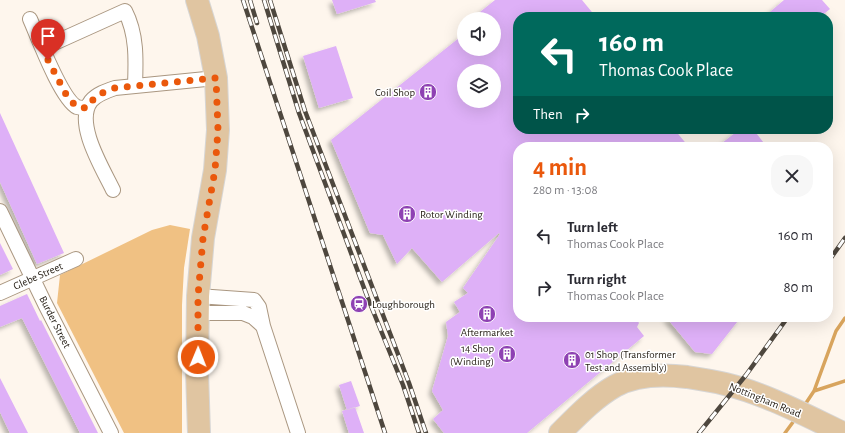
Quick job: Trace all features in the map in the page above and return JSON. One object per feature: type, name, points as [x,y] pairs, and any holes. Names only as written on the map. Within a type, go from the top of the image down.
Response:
[{"type":"main road","points":[[197,0],[208,36],[216,78],[218,130],[215,170],[203,238],[198,305],[197,371],[199,433]]},
{"type":"main road","name":"Nottingham Road","points":[[560,433],[580,412],[616,386],[628,380],[662,374],[709,380],[750,391],[842,432]]},
{"type":"street","points":[[43,48],[125,11],[132,28],[136,57],[135,85]]},
{"type":"street","points":[[30,19],[53,72],[68,98],[77,107],[87,108]]},
{"type":"street","points":[[113,190],[90,143],[86,121],[87,108],[92,100],[100,94],[115,88],[216,78]]},
{"type":"street","name":"Burder Street","points":[[0,211],[33,280],[111,433]]},
{"type":"street","name":"Glebe Street","points":[[0,294],[76,259]]},
{"type":"street","points":[[198,305],[254,300],[259,307],[298,433]]},
{"type":"shaded area","points":[[170,225],[190,229],[184,268],[182,305],[182,433],[124,433],[57,303],[60,275],[152,230]]},
{"type":"building","points":[[332,0],[375,0],[376,2],[337,14]]},
{"type":"building","points":[[495,0],[582,0],[592,12],[513,12],[513,134],[678,134],[685,142],[513,142],[513,322],[638,322],[637,327],[644,336],[527,433],[444,433],[433,419],[443,410],[432,391],[448,336],[446,322],[460,312],[454,302],[468,293],[463,288],[500,234],[499,233],[442,282],[412,248],[397,264],[383,235],[370,233],[331,140],[457,40],[457,56],[501,56],[501,12],[480,12]]},
{"type":"building","points":[[784,0],[822,0],[830,9],[826,12],[770,12]]},
{"type":"building","points":[[336,46],[353,98],[319,108],[303,56]]},
{"type":"building","points":[[0,113],[64,253],[37,264],[0,182]]},
{"type":"building","points":[[734,134],[757,134],[763,142],[723,142]]},
{"type":"building","points":[[0,243],[13,269],[0,275]]},
{"type":"building","points":[[27,294],[98,433],[80,433],[22,318],[0,327],[0,306]]},
{"type":"building","points":[[670,322],[737,322],[712,354],[695,352]]},
{"type":"building","points":[[0,378],[28,433],[10,433],[0,412]]},
{"type":"building","points":[[351,381],[360,406],[347,410],[339,385]]},
{"type":"building","points":[[355,407],[364,433],[349,433],[342,411]]},
{"type":"waterway","points":[[814,391],[836,331],[845,318]]},
{"type":"waterway","points":[[804,406],[814,391],[845,381]]},
{"type":"waterway","points":[[785,433],[796,418]]},
{"type":"railway","points":[[243,0],[385,433]]},
{"type":"railway","points":[[250,0],[257,23]]},
{"type":"railway","points":[[264,0],[299,113],[367,296],[403,385],[419,433]]},
{"type":"railway","points":[[270,0],[305,111],[409,383],[426,433]]},
{"type":"railway","points":[[833,255],[845,238]]},
{"type":"railway","points":[[699,433],[746,375],[784,322]]},
{"type":"place","name":"Coil Shop","points":[[428,92]]},
{"type":"place","name":"Rotor Winding","points":[[407,214]]},
{"type":"place","name":"Loughborough","points":[[359,304]]},
{"type":"place","name":"Aftermarket","points":[[487,314]]},
{"type":"place","name":"14 Shop (Winding)","points":[[507,354]]},
{"type":"place","name":"01 Shop (Transformer Test and Assembly)","points":[[572,360]]},
{"type":"route","points":[[48,60],[68,98],[77,107],[87,108],[92,100],[100,94],[115,88],[216,78],[218,130],[215,170],[203,238],[198,296],[198,357]]}]
